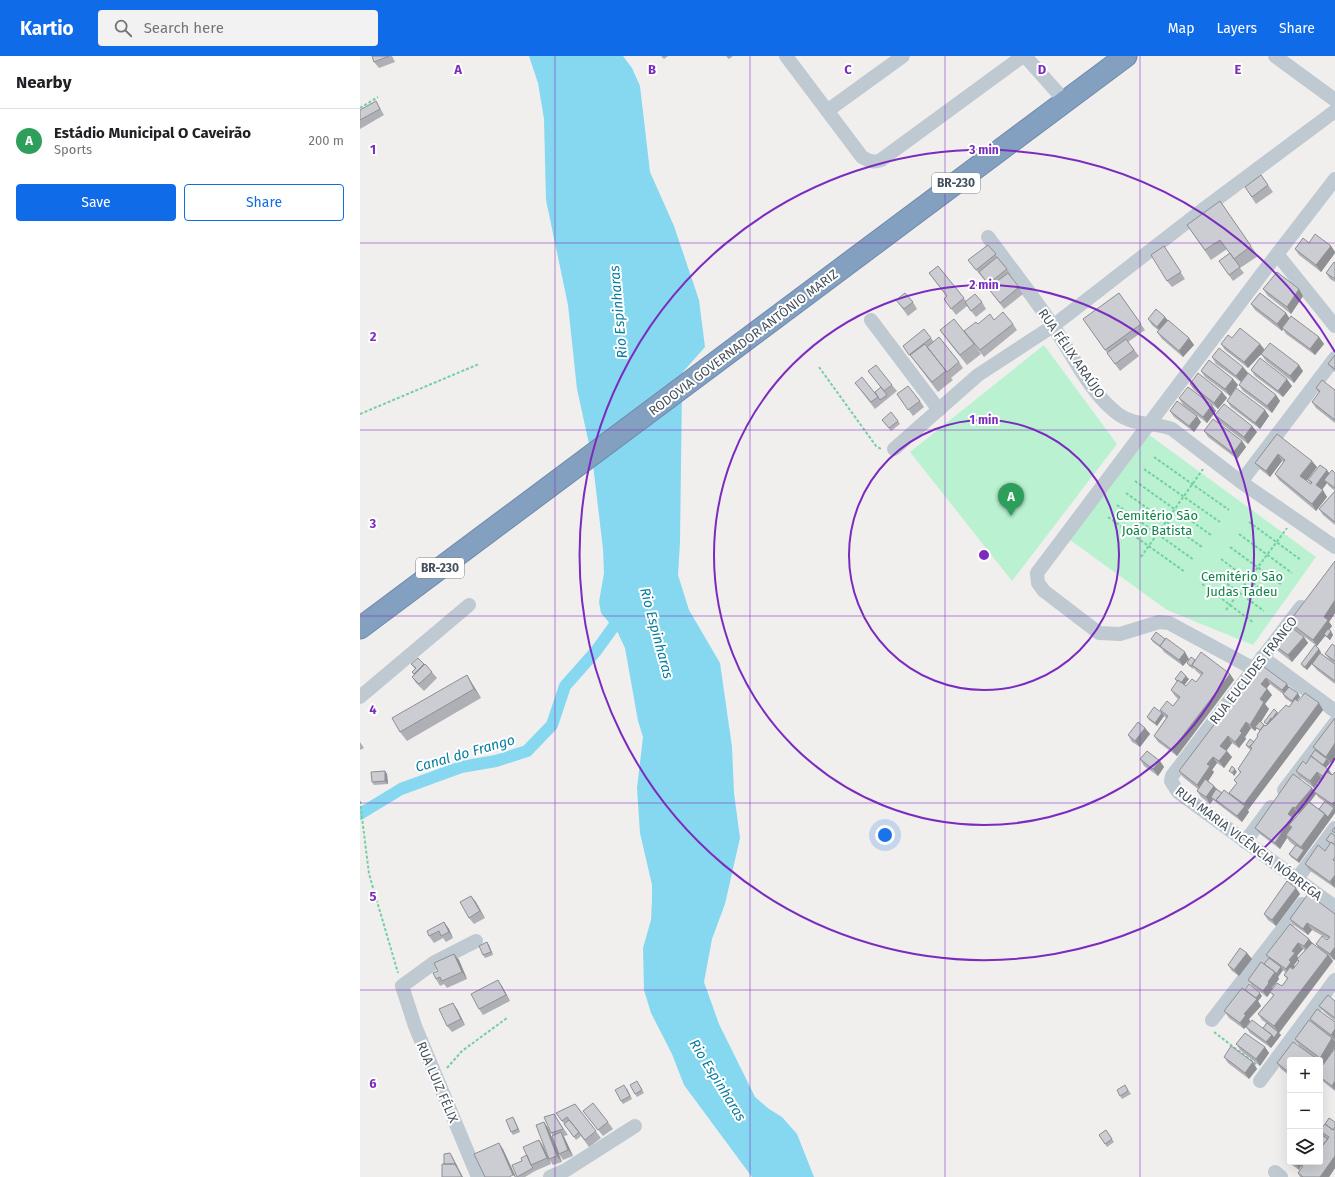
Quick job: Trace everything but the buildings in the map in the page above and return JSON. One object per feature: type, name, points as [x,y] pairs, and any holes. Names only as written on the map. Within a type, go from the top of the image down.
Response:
[{"type":"highway","name":"RODOVIA GOVERNADOR ANTÔNIO MARIZ","points":[[360,628],[1126,56]]},
{"type":"street","points":[[786,56],[862,157],[870,161],[881,160],[1024,56],[1065,101]]},
{"type":"street","points":[[827,110],[903,56]]},
{"type":"street","points":[[1275,56],[1335,100]]},
{"type":"street","points":[[894,449],[978,375],[1054,326],[1205,208],[1335,112]]},
{"type":"street","points":[[1254,669],[1169,623],[1159,622],[1120,634],[1099,632],[1044,591],[1038,583],[1037,573],[1335,179]]},
{"type":"street","name":"RUA FÉLIX ARAÚJO","points":[[988,237],[1054,326],[1088,380],[1118,414],[1132,423],[1150,423],[1172,429],[1241,482],[1335,547]]},
{"type":"street","points":[[1277,254],[1335,326]]},
{"type":"street","points":[[871,320],[939,410]]},
{"type":"street","points":[[1241,482],[1335,358]]},
{"type":"street","name":"RUA EUCLIDES FRANCO","points":[[1172,776],[1311,595]]},
{"type":"street","points":[[360,697],[469,605]]},
{"type":"street","points":[[1262,657],[1335,710]]},
{"type":"street","points":[[1245,842],[1335,723]]},
{"type":"street","name":"RUA MARIA VICÊNCIA NÓBREGA","points":[[1172,776],[1171,781],[1173,787],[1178,792],[1296,880],[1335,907]]},
{"type":"street","points":[[1296,880],[1335,828]]},
{"type":"street","points":[[1212,1026],[1312,891]]},
{"type":"street","points":[[402,986],[435,962],[476,941]]},
{"type":"street","name":"RUA LUIZ FÉLIX","points":[[402,986],[415,1026],[478,1177]]},
{"type":"street","points":[[1263,1077],[1332,989]]},
{"type":"street","points":[[550,1177],[566,1170],[635,1126]]},
{"type":"path","points":[[360,108],[378,98]]},
{"type":"path","points":[[360,414],[479,364]]},
{"type":"path","points":[[819,367],[876,446],[887,451],[894,449]]},
{"type":"path","points":[[1154,457],[1229,510]]},
{"type":"path","points":[[1141,557],[1211,459]]},
{"type":"path","points":[[1144,469],[1220,522]]},
{"type":"path","points":[[1135,481],[1211,535]]},
{"type":"path","points":[[1126,493],[1202,547]]},
{"type":"path","points":[[1117,505],[1194,560]]},
{"type":"path","points":[[1108,517],[1185,572]]},
{"type":"path","points":[[1226,610],[1295,518]]},
{"type":"path","points":[[1249,522],[1301,560]]},
{"type":"path","points":[[1239,534],[1292,573]]},
{"type":"path","points":[[1230,546],[1282,585]]},
{"type":"path","points":[[1221,559],[1273,598]]},
{"type":"path","points":[[1211,572],[1264,611]]},
{"type":"path","points":[[1202,584],[1254,623]]},
{"type":"path","points":[[360,801],[364,820],[365,851],[369,874],[402,986]]},
{"type":"path","points":[[438,1081],[452,1061],[462,1051],[507,1018]]},
{"type":"path","points":[[1212,1026],[1263,1077]]},
{"type":"green space","points":[[1044,345],[1117,444],[1012,581],[910,452]]},
{"type":"green space","points":[[1148,434],[1316,557],[1253,645],[1167,610],[1070,540]]},
{"type":"water","name":"Rio Espinharas","points":[[529,56],[623,56],[632,68],[640,86],[650,172],[674,226],[699,300],[705,347],[682,373],[681,385],[591,453],[577,389],[568,305],[546,200],[544,119],[538,83]]},
{"type":"water","name":"Rio Espinharas","points":[[682,388],[680,542],[678,575],[689,610],[720,663],[732,747],[734,793],[740,838],[725,904],[712,939],[704,982],[719,1024],[755,1097],[769,1109],[782,1117],[797,1134],[814,1177],[752,1177],[684,1085],[672,1054],[651,1013],[644,990],[643,948],[651,920],[652,885],[640,833],[637,788],[643,737],[638,721],[625,648],[618,633],[601,613],[599,602],[604,573],[603,549],[592,456]]},
{"type":"waterway","name":"Canal do Frango","points":[[360,814],[401,789],[461,767],[496,761],[527,751],[552,725],[565,686],[596,651],[622,615]]},
{"type":"place","name":"Estádio Municipal O Caveirão","points":[[1011,516]]},
{"type":"park label","name":"Cemitério São João Batista","points":[[1157,522]]},
{"type":"park label","name":"Cemitério São Judas Tadeu","points":[[1242,584]]}]
